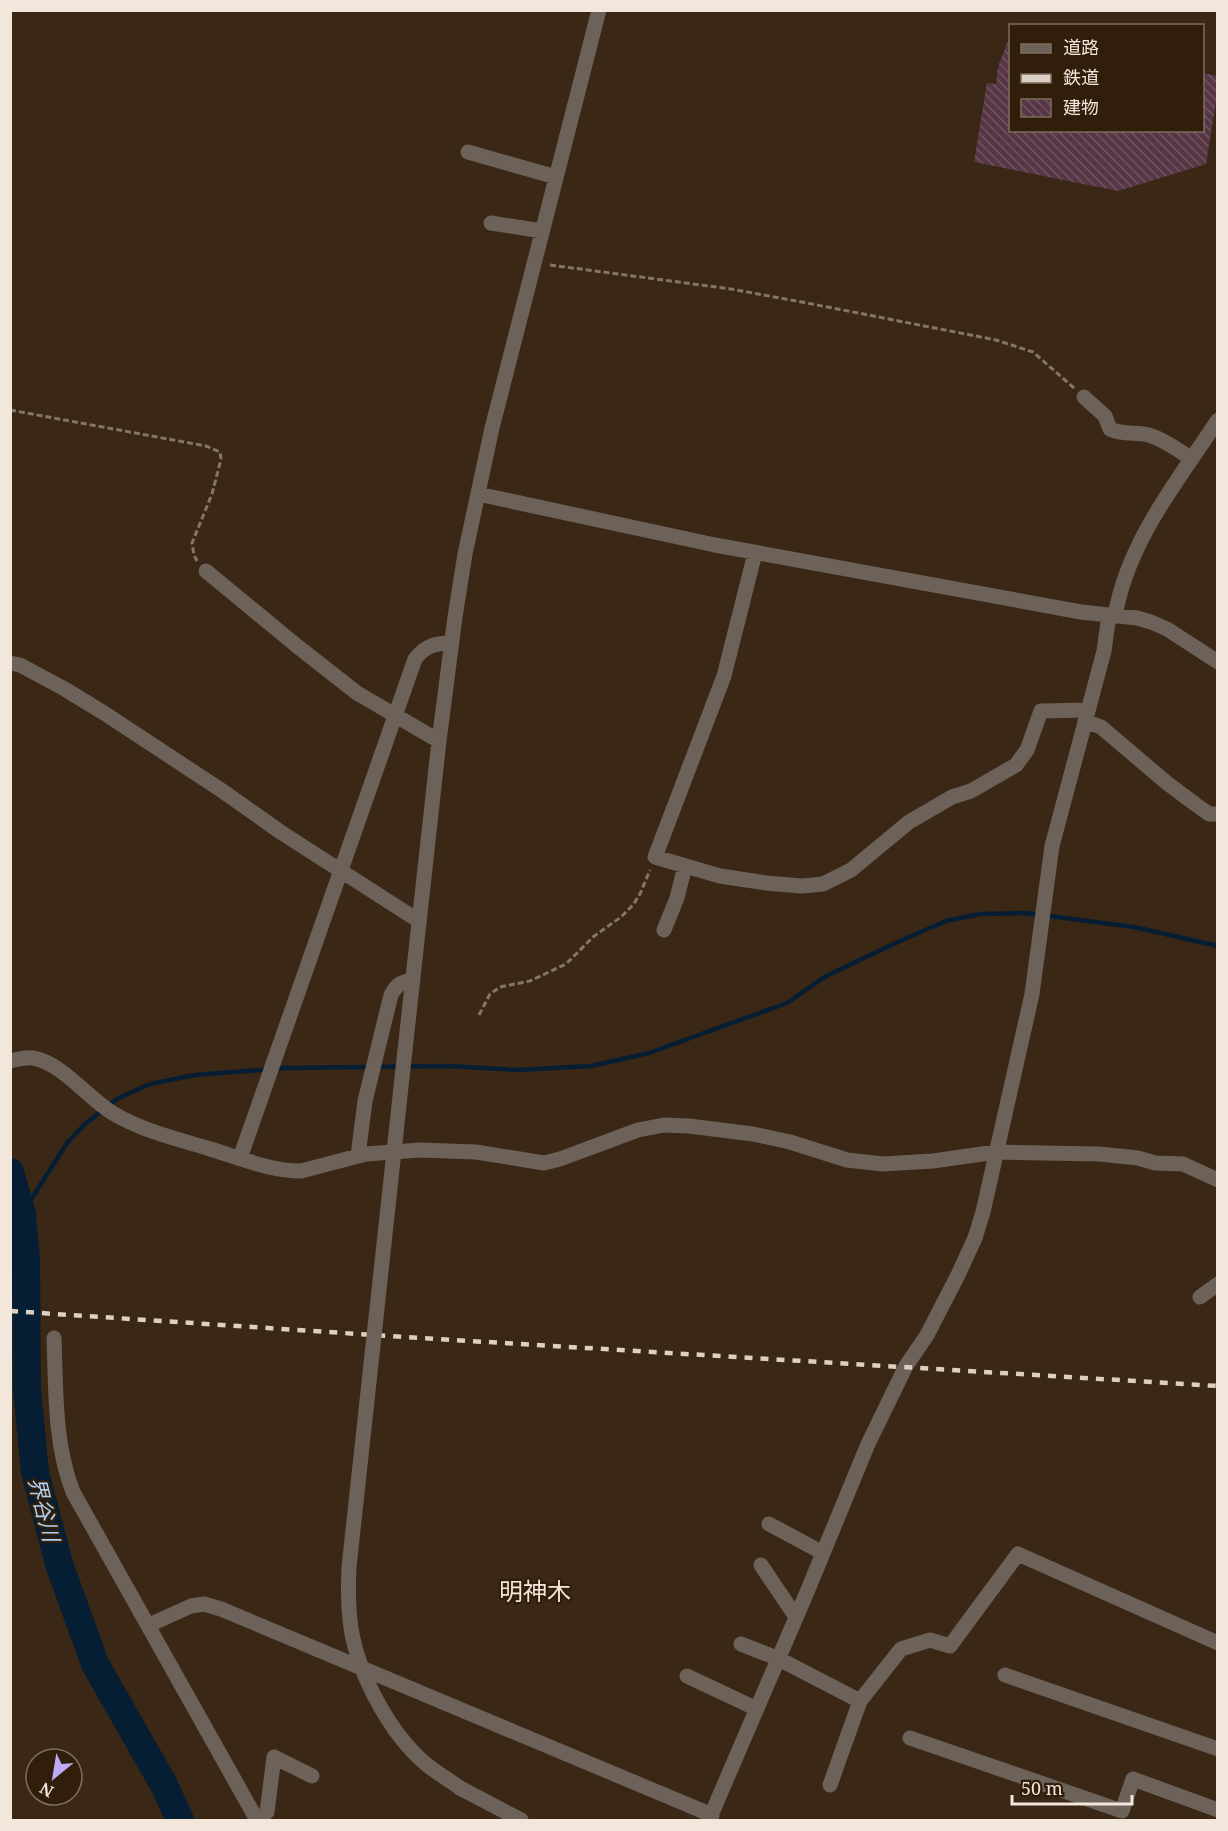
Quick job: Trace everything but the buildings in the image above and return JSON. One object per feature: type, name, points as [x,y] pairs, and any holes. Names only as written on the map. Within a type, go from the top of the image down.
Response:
[{"type":"street","points":[[521,1821],[460,1788],[426,1764],[405,1742],[387,1716],[361,1663],[351,1630],[347,1598],[439,741],[465,554],[492,428],[599,10]]},
{"type":"street","points":[[468,152],[556,177]]},
{"type":"street","points":[[491,223],[542,231]]},
{"type":"street","points":[[1084,397],[1105,416],[1110,429],[1118,433],[1149,435],[1168,443],[1192,459]]},
{"type":"street","points":[[148,1625],[191,1606],[204,1604],[221,1609],[711,1818],[868,1444],[906,1366],[927,1335],[948,1295],[975,1238],[983,1212],[1032,994],[1052,846],[1112,615],[1127,568],[1144,531],[1192,459],[1211,443],[1218,420]]},
{"type":"street","points":[[478,494],[755,552],[1070,610],[1137,618],[1167,629],[1218,662]]},
{"type":"street","points":[[755,552],[724,676],[655,857],[720,876],[802,886],[823,884],[851,870],[909,822],[952,797],[971,791],[1016,765],[1027,750],[1041,711],[1087,716],[1167,783],[1209,814],[1218,814]]},
{"type":"street","points":[[206,571],[357,693],[439,741]]},
{"type":"street","points":[[240,1158],[415,659],[423,649],[434,644],[451,643]]},
{"type":"street","points":[[10,663],[20,665],[104,713],[282,833],[420,921]]},
{"type":"street","points":[[664,930],[677,898],[685,866]]},
{"type":"street","points":[[358,1156],[365,1101],[391,995],[396,985],[413,980]]},
{"type":"street","points":[[10,1061],[33,1058],[44,1062],[75,1082],[105,1108],[136,1125],[289,1171],[301,1171],[358,1156],[439,1150],[476,1152],[544,1163],[638,1130],[664,1125],[753,1134],[790,1142],[847,1160],[883,1164],[933,1161],[996,1152],[1099,1154],[1138,1158],[1155,1163],[1183,1164],[1218,1180]]},
{"type":"street","points":[[1200,1297],[1218,1284]]},
{"type":"street","points":[[54,1338],[57,1407],[65,1472],[73,1492],[258,1821],[267,1812],[274,1757],[312,1776]]},
{"type":"street","points":[[770,1524],[823,1553]]},
{"type":"street","points":[[830,1785],[860,1701],[901,1649],[930,1640],[950,1646],[1018,1554],[1218,1643]]},
{"type":"street","points":[[761,1565],[796,1617]]},
{"type":"street","points":[[741,1644],[778,1659],[860,1701]]},
{"type":"street","points":[[1005,1675],[1218,1749]]},
{"type":"street","points":[[687,1676],[757,1709]]},
{"type":"street","points":[[910,1737],[1122,1811],[1133,1779],[1218,1810]]},
{"type":"path","points":[[534,263],[731,290],[996,340],[1033,352],[1084,397]]},
{"type":"path","points":[[10,410],[206,446],[220,452],[221,459],[212,494],[192,543],[198,563],[206,571]]},
{"type":"path","points":[[479,1015],[490,994],[500,987],[530,981],[566,964],[592,937],[621,917],[640,894],[655,857]]},
{"type":"waterway","points":[[22,1214],[67,1143],[85,1124],[117,1099],[150,1084],[195,1075],[286,1068],[447,1066],[517,1070],[591,1066],[649,1053],[787,1003],[826,976],[898,942],[946,921],[980,914],[1026,913],[1134,927],[1218,946]]},
{"type":"waterway","name":"界谷川","points":[[10,1172],[22,1214],[26,1260],[27,1389],[35,1472],[59,1564],[95,1664],[164,1785],[180,1820]]},
{"type":"railway","points":[[10,1311],[1218,1386]]},
{"type":"district","name":"明神木","points":[[535,1590]]}]
